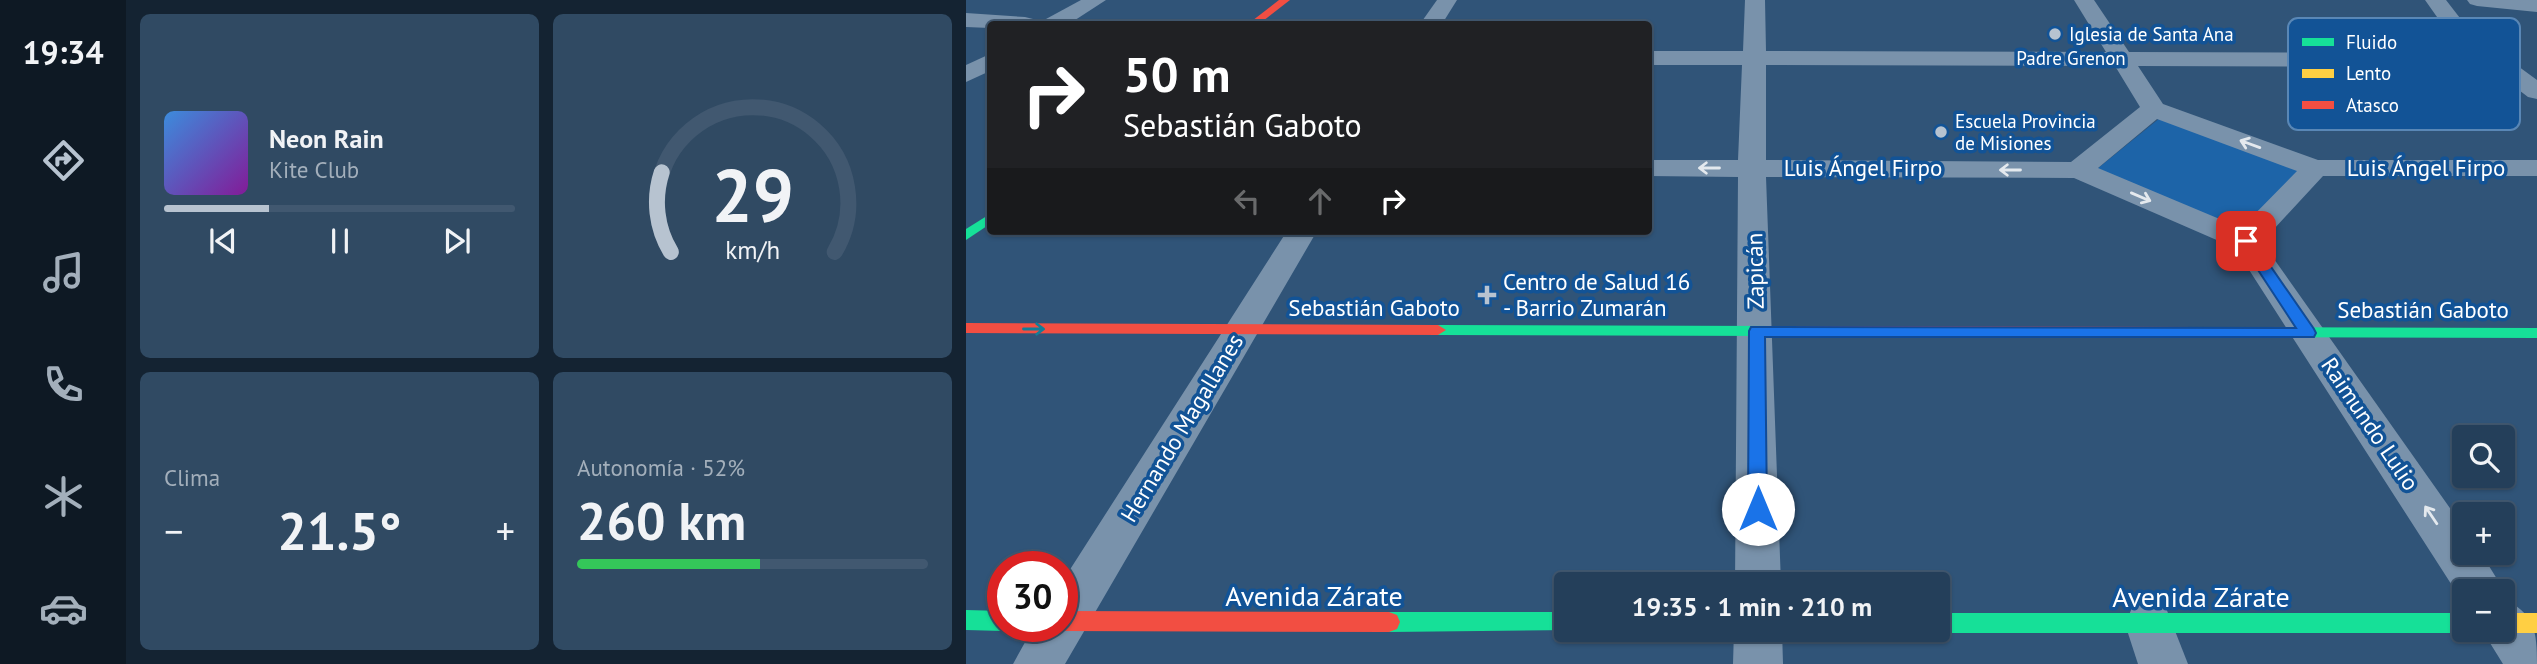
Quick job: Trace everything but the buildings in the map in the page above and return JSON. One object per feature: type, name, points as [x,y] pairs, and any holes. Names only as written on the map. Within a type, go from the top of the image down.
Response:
[{"type":"street","points":[[1059,21],[1096,0]]},
{"type":"street","points":[[1258,21],[1285,0]]},
{"type":"street","points":[[1433,21],[1447,0]]},
{"type":"street","name":"Zapicán","points":[[1755,0],[1752,167],[1758,572]]},
{"type":"street","points":[[2084,0],[2154,109],[2315,167],[2246,241]]},
{"type":"street","points":[[2435,0],[2448,18]]},
{"type":"street","points":[[2477,0],[2537,6]]},
{"type":"street","points":[[966,20],[987,21]]},
{"type":"street","name":"Padre Grenon","points":[[1652,58],[2288,59]]},
{"type":"street","points":[[966,75],[987,63]]},
{"type":"street","points":[[2520,79],[2537,92]]},
{"type":"street","points":[[2078,170],[2154,109]]},
{"type":"street","name":"Luis Ángel Firpo","points":[[2315,167],[2537,168]]},
{"type":"street","name":"Luis Ángel Firpo","points":[[1652,168],[2078,170],[2246,241]]},
{"type":"street","points":[[966,236],[987,220]]},
{"type":"street","name":"Hernando Magallanes","points":[[1078,597],[1300,235]]},
{"type":"street","name":"Raimundo Lulio","points":[[2246,241],[2473,579]]},
{"type":"street","name":"Sebastián Gaboto","points":[[966,328],[2537,333]]},
{"type":"street","points":[[966,620],[987,621]]},
{"type":"street","name":"Avenida Zárate","points":[[1078,623],[1554,622]]},
{"type":"street","name":"Avenida Zárate","points":[[1950,624],[2156,644],[2452,622]]},
{"type":"street","name":"Raimundo Lulio","points":[[2515,641],[2531,664]]},
{"type":"street","name":"Hernando Magallanes","points":[[1038,664],[1051,642]]},
{"type":"street","points":[[1758,642],[1758,664]]},
{"type":"shaded area","points":[[2160,118],[2299,170],[2243,231],[2097,169]]},
{"type":"traffic: fast","points":[[966,236],[987,220]]},
{"type":"traffic: fast","points":[[1438,330],[1775,331]]},
{"type":"traffic: fast","points":[[2196,332],[2537,333]]},
{"type":"traffic: fast","points":[[966,620],[987,621]]},
{"type":"traffic: fast","points":[[1389,622],[1554,622]]},
{"type":"traffic: fast","points":[[1950,623],[2452,623]]},
{"type":"traffic: slow","points":[[2515,623],[2537,623]]},
{"type":"traffic: jam","points":[[1257,21],[1285,0]]},
{"type":"traffic: jam","points":[[966,328],[1438,330]]},
{"type":"traffic: jam","points":[[1775,331],[2196,332]]},
{"type":"traffic: jam","points":[[1078,621],[1389,622]]},
{"type":"place","name":"Iglesia de Santa Ana","points":[[2055,34]]},
{"type":"place","name":"Escuela Provincia de Misiones","points":[[1941,132]]},
{"type":"place","name":"Centro de Salud 16 - Barrio Zumarán","points":[[1487,295]]},
{"type":"route","points":[[1758,509],[1756,331],[2308,333],[2246,241]]}]
